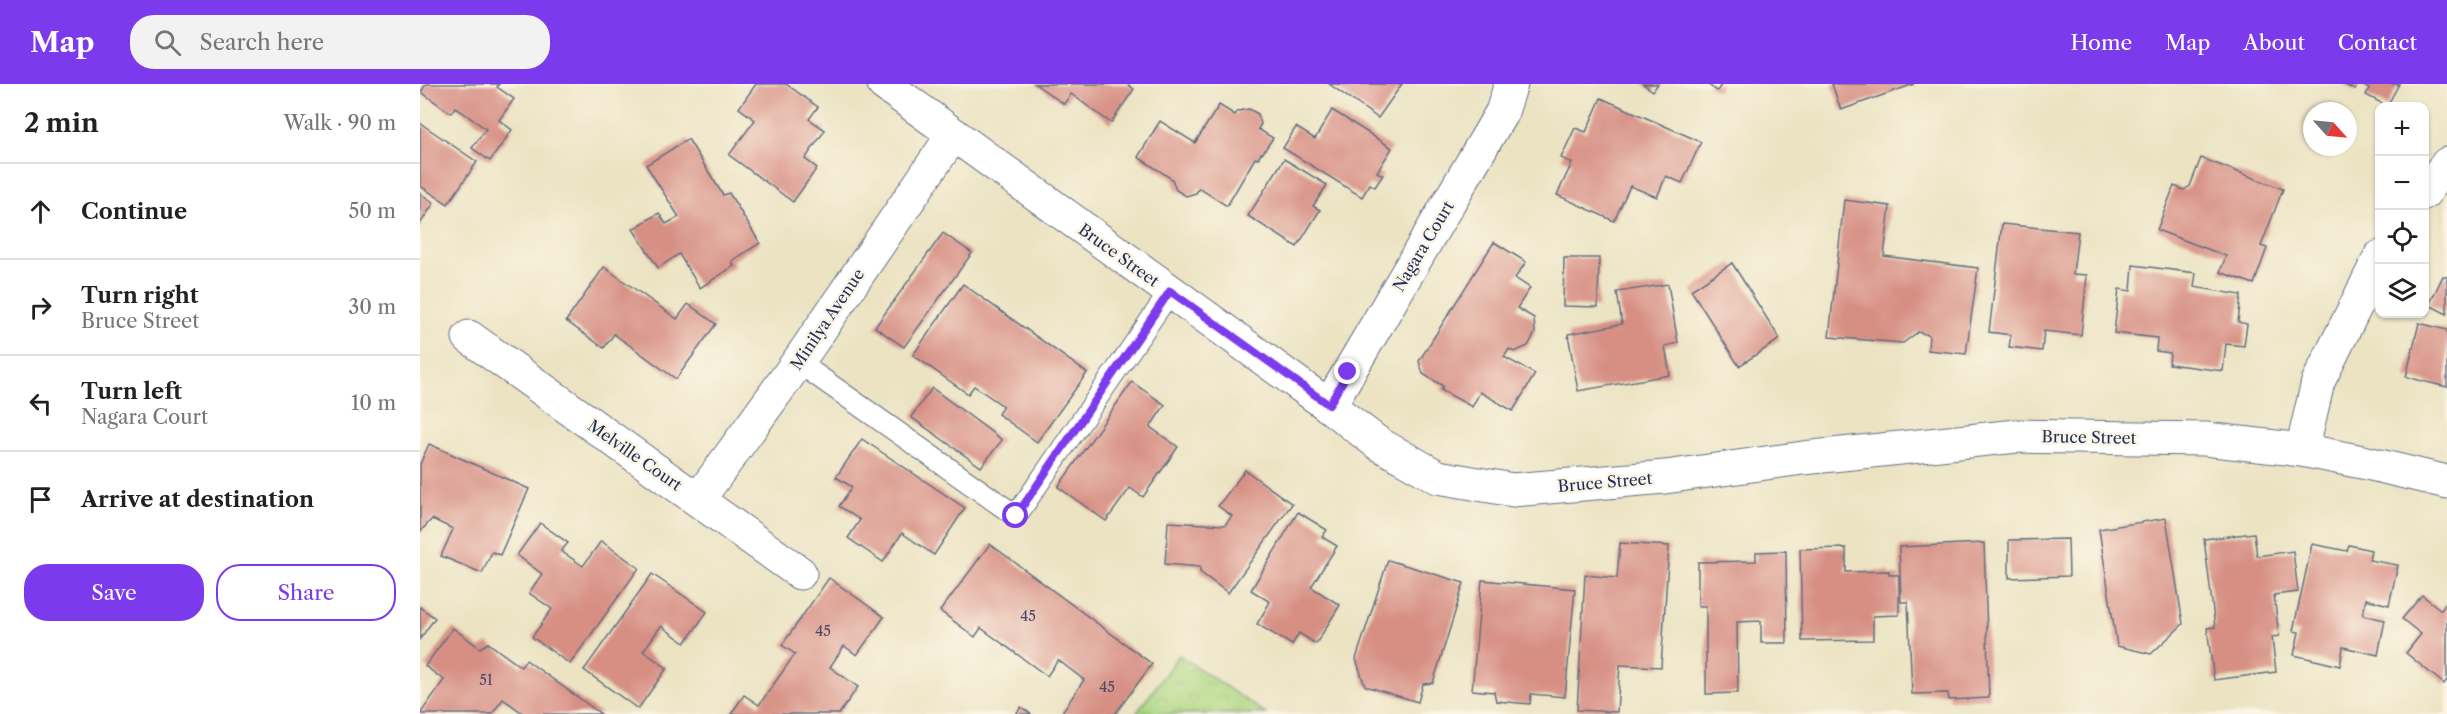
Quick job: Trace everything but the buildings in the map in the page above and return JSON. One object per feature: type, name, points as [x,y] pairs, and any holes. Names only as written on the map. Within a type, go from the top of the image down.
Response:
[{"type":"street","name":"Bruce Street","points":[[884,84],[918,94],[953,135],[1329,405],[1379,444],[1438,477],[1513,490],[1665,477],[1803,458],[2017,436],[2205,440],[2302,450],[2447,482]]},
{"type":"street","name":"Nagara Court","points":[[1329,405],[1502,112],[1511,84]]},
{"type":"street","name":"Minilya Avenue","points":[[698,500],[798,362],[953,135]]},
{"type":"street","points":[[2429,187],[2447,164]]},
{"type":"street","points":[[2302,450],[2318,382],[2376,264]]},
{"type":"street","name":"Melville Court","points":[[469,337],[800,573]]},
{"type":"lane","points":[[798,362],[1016,516],[1170,291]]},
{"type":"green space","points":[[1179,655],[1266,714],[1136,714]]},
{"type":"route","points":[[1016,516],[1170,291],[1329,405],[1348,372]]}]
